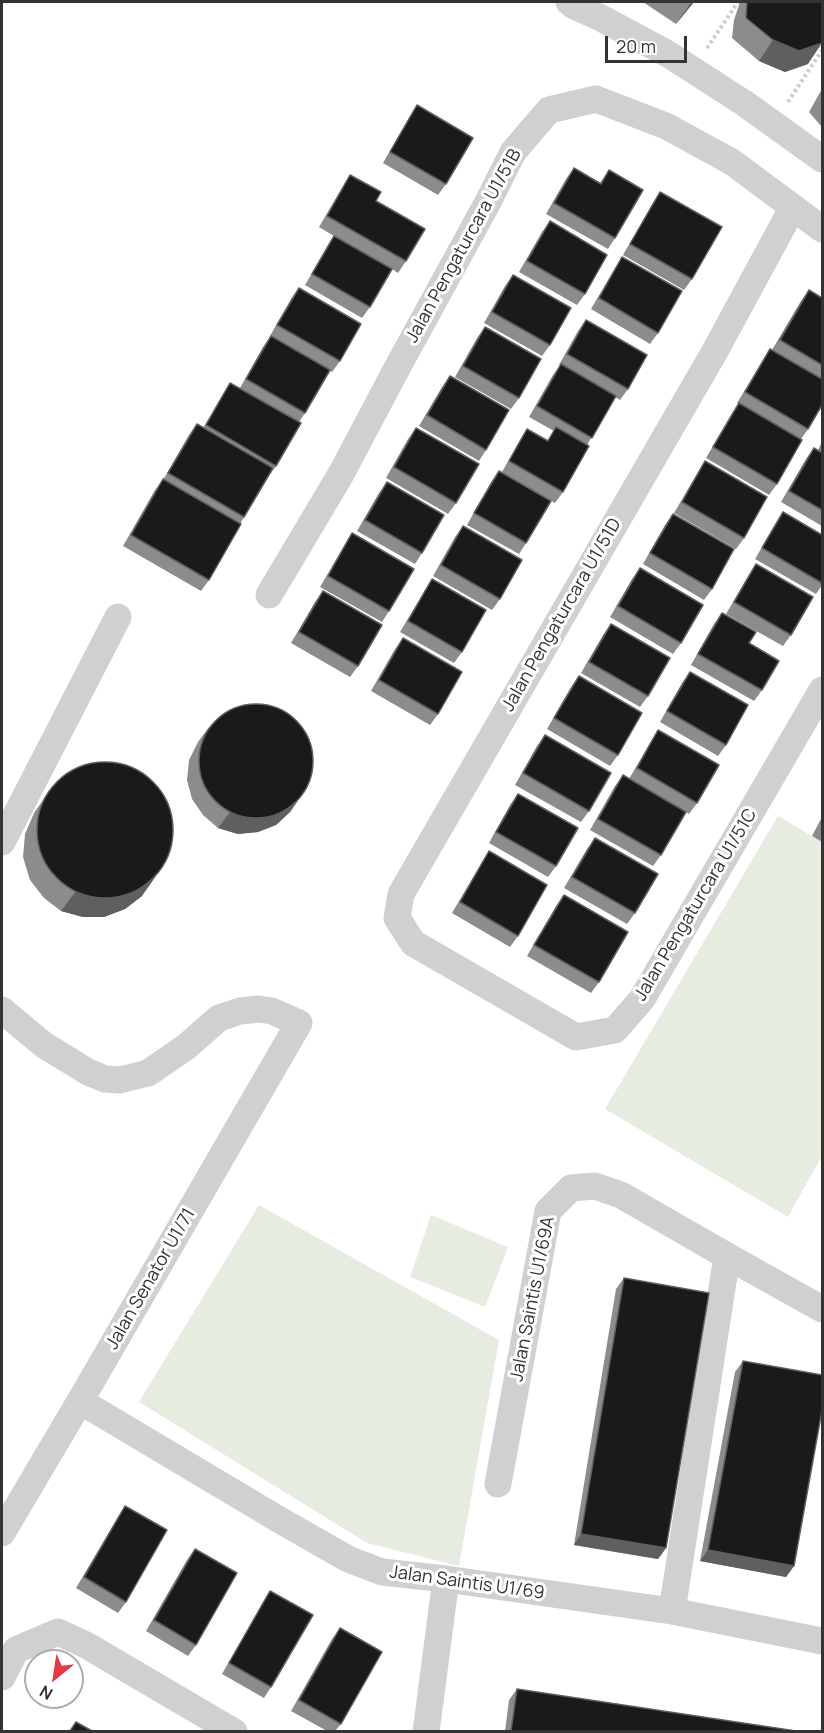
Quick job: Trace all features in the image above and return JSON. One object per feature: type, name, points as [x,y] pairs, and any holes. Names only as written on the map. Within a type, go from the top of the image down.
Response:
[{"type":"street","points":[[569,2],[644,40],[774,124],[822,159]]},
{"type":"street","name":"Jalan Pengaturcara U1/51B","points":[[268,594],[341,474],[513,152],[549,110],[596,99],[666,126],[732,162],[822,229]]},
{"type":"street","name":"Jalan Pengaturcara U1/51D","points":[[493,989],[413,943],[398,918],[401,894],[715,351],[793,207]]},
{"type":"street","points":[[2,842],[118,617]]},
{"type":"street","name":"Jalan Pengaturcara U1/51C","points":[[493,989],[576,1037],[615,1030],[642,999],[822,690]]},
{"type":"street","name":"Jalan Senator U1/71","points":[[2,1010],[44,1045],[88,1072],[105,1079],[120,1080],[148,1073],[186,1047],[219,1018],[240,1011],[259,1009],[272,1011],[298,1023],[2,1533]]},
{"type":"street","name":"Jalan Saintis U1/69A","points":[[498,1484],[548,1211],[571,1188],[595,1186],[621,1195],[822,1309]]},
{"type":"street","points":[[672,1611],[727,1256]]},
{"type":"street","name":"Jalan Saintis U1/69","points":[[80,1401],[348,1559],[382,1572],[672,1611],[822,1641]]},
{"type":"street","points":[[426,1731],[446,1579]]},
{"type":"street","points":[[2,1677],[16,1650],[58,1632],[86,1645],[234,1731]]},
{"type":"path","points":[[692,70],[738,2]]},
{"type":"path","points":[[774,124],[822,50]]},
{"type":"shaded area","points":[[778,816],[822,842],[822,1156],[788,1217],[605,1109]]},
{"type":"shaded area","points":[[259,1205],[499,1340],[459,1566],[367,1543],[139,1402]]},
{"type":"shaded area","points":[[431,1215],[508,1247],[485,1307],[410,1277]]},
{"type":"building","points":[[747,2],[822,2],[822,43],[799,51],[773,40],[746,18]]},
{"type":"building","points":[[417,105],[473,138],[446,184],[390,152]]},
{"type":"building","points":[[574,168],[601,184],[609,170],[643,190],[615,238],[554,203]]},
{"type":"building","points":[[350,175],[381,192],[376,201],[425,229],[406,261],[327,216]]},
{"type":"building","points":[[660,192],[722,227],[692,279],[630,244]]},
{"type":"building","points":[[550,221],[607,255],[585,294],[527,261]]},
{"type":"building","points":[[334,236],[392,269],[370,307],[312,274]]},
{"type":"building","points":[[622,257],[682,291],[658,333],[599,298]]},
{"type":"building","points":[[513,275],[571,308],[550,345],[492,312]]},
{"type":"building","points":[[299,288],[361,324],[340,361],[277,325]]},
{"type":"building","points":[[809,290],[822,298],[822,365],[780,340]]},
{"type":"building","points":[[586,320],[647,355],[628,389],[567,354]]},
{"type":"building","points":[[485,327],[541,359],[519,398],[463,366]]},
{"type":"building","points":[[271,336],[330,370],[305,413],[246,379]]},
{"type":"building","points":[[770,349],[822,379],[822,405],[808,429],[745,392]]},
{"type":"building","points":[[561,364],[616,396],[592,438],[537,406]]},
{"type":"building","points":[[450,376],[509,410],[486,450],[427,415]]},
{"type":"building","points":[[230,383],[301,423],[276,466],[206,425]]},
{"type":"building","points":[[739,403],[802,440],[777,484],[713,447]]},
{"type":"building","points":[[197,424],[273,468],[244,517],[168,473]]},
{"type":"building","points":[[556,427],[589,446],[563,492],[509,461],[527,429],[548,441]]},
{"type":"building","points":[[416,428],[479,464],[456,503],[394,467]]},
{"type":"building","points":[[814,448],[822,453],[822,510],[789,491]]},
{"type":"building","points":[[705,461],[767,497],[744,538],[682,502]]},
{"type":"building","points":[[499,471],[551,501],[526,543],[474,513]]},
{"type":"building","points":[[163,479],[241,524],[209,580],[131,535]]},
{"type":"building","points":[[387,482],[444,515],[422,553],[365,520]]},
{"type":"building","points":[[783,512],[822,535],[822,583],[762,548]]},
{"type":"building","points":[[673,514],[734,549],[712,589],[650,553]]},
{"type":"building","points":[[463,526],[522,560],[500,599],[441,565]]},
{"type":"building","points":[[352,533],[414,569],[389,611],[328,576]]},
{"type":"building","points":[[756,564],[813,597],[791,635],[734,602]]},
{"type":"building","points":[[640,568],[703,605],[681,643],[618,606]]},
{"type":"building","points":[[432,579],[486,610],[462,652],[408,621]]},
{"type":"building","points":[[323,591],[382,625],[358,666],[299,632]]},
{"type":"building","points":[[722,613],[756,632],[749,643],[779,661],[762,690],[698,654]]},
{"type":"building","points":[[611,624],[670,658],[648,696],[589,662]]},
{"type":"building","points":[[403,638],[462,672],[438,714],[379,680]]},
{"type":"building","points":[[690,672],[748,705],[726,745],[667,711]]},
{"type":"building","points":[[579,676],[642,713],[618,755],[554,718]]},
{"type":"building","points":[[256,704],[278,708],[296,721],[309,739],[313,761],[309,783],[296,801],[278,814],[256,818],[234,814],[216,801],[203,783],[199,761],[203,739],[216,721],[234,708]]},
{"type":"building","points":[[658,730],[719,765],[697,803],[637,768]]},
{"type":"building","points":[[545,735],[611,773],[589,811],[523,773]]},
{"type":"building","points":[[105,762],[131,768],[153,782],[167,804],[173,830],[167,856],[153,878],[131,892],[105,898],[79,892],[57,878],[43,856],[37,830],[43,804],[57,782],[79,768]]},
{"type":"building","points":[[623,775],[686,812],[661,855],[598,819]]},
{"type":"building","points":[[518,794],[578,828],[556,866],[496,832]]},
{"type":"building","points":[[595,838],[658,874],[635,913],[572,877]]},
{"type":"building","points":[[489,851],[547,885],[518,936],[460,902]]},
{"type":"building","points":[[564,895],[628,932],[599,982],[534,945]]},
{"type":"building","points":[[624,1278],[709,1293],[666,1548],[581,1534]]},
{"type":"building","points":[[743,1361],[822,1375],[822,1410],[794,1566],[708,1550]]},
{"type":"building","points":[[125,1506],[167,1530],[126,1602],[84,1577]]},
{"type":"building","points":[[195,1549],[237,1573],[196,1645],[154,1620]]},
{"type":"building","points":[[270,1591],[313,1615],[271,1687],[229,1663]]},
{"type":"building","points":[[340,1628],[382,1652],[341,1724],[299,1700]]},
{"type":"building","points":[[517,1689],[796,1731],[511,1731]]},
{"type":"building","points":[[76,1722],[92,1731],[70,1731]]}]
